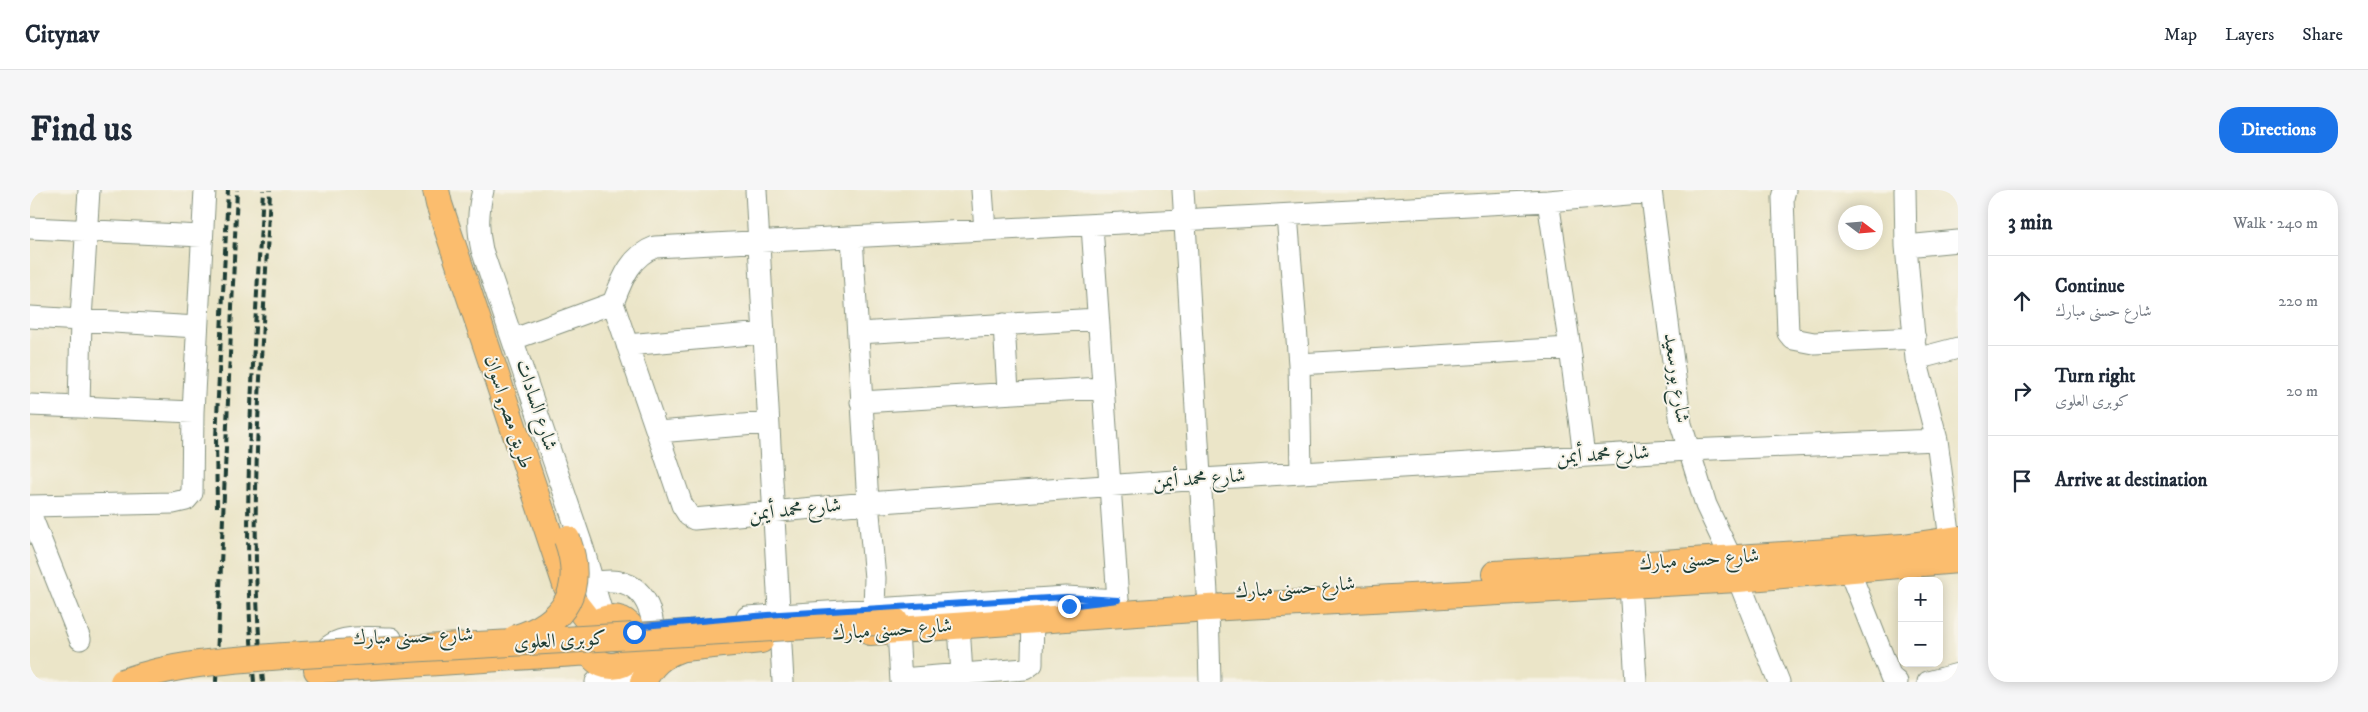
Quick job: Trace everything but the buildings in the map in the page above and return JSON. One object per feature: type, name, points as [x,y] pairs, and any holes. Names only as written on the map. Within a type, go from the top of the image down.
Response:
[{"type":"main road","points":[[437,197],[460,236],[468,254],[574,562],[574,584],[562,611],[539,629],[493,644]]},
{"type":"main road","name":"طريق مصر, اسوان","points":[[437,197],[566,585],[578,608],[615,656]]},
{"type":"main road","name":"شارع حسنى مبارك","points":[[317,676],[615,656],[684,648],[780,626],[889,620],[959,626],[1033,620],[1208,600],[1734,569],[1849,570],[1955,546]]},
{"type":"main road","name":"شارع حسنى مبارك","points":[[1118,600],[1208,600],[1630,585],[1734,569],[1903,547],[1955,546]]},
{"type":"main road","name":"كوبرى العلوى","points":[[124,682],[159,672],[220,661],[889,620],[1020,611],[1118,600]]},
{"type":"street","points":[[79,407],[81,319],[89,190]]},
{"type":"street","points":[[30,506],[173,503],[186,500],[192,493],[192,412],[205,190]]},
{"type":"street","name":"شارع السادات","points":[[483,190],[479,208],[478,229],[482,250],[514,339],[594,583],[615,656]]},
{"type":"street","points":[[756,190],[767,424],[783,682]]},
{"type":"street","points":[[982,190],[985,230]]},
{"type":"street","points":[[1183,190],[1202,478],[1210,682]]},
{"type":"street","points":[[1785,190],[1783,198],[1788,333],[1793,339],[1814,343],[1915,338]]},
{"type":"street","points":[[1905,190],[1906,246],[1916,359],[1937,440],[1955,546]]},
{"type":"street","points":[[514,339],[613,303],[628,267],[645,251],[655,247],[1092,226],[1548,201],[1651,191]]},
{"type":"street","name":"شارع بورسعيد","points":[[1651,191],[1681,424],[1706,505],[1779,682]]},
{"type":"street","points":[[1548,201],[1584,456]]},
{"type":"street","points":[[1287,215],[1299,364],[1301,473]]},
{"type":"street","points":[[1092,226],[1118,600]]},
{"type":"street","points":[[30,228],[202,236]]},
{"type":"street","points":[[852,237],[861,402],[874,578],[889,620],[901,681],[1019,671],[1029,667],[1032,658],[1033,620]]},
{"type":"street","points":[[1906,246],[1958,241]]},
{"type":"street","name":"شارع محمد أيمن","points":[[613,303],[682,505],[689,516],[702,519],[868,503],[1202,478],[1688,450],[1937,440]]},
{"type":"street","points":[[30,317],[196,327]]},
{"type":"street","points":[[858,332],[1098,319]]},
{"type":"street","points":[[1004,324],[1008,392]]},
{"type":"street","points":[[627,345],[763,333]]},
{"type":"street","points":[[1299,364],[1570,348]]},
{"type":"street","points":[[1916,359],[1958,348]]},
{"type":"street","points":[[861,402],[1102,388]]},
{"type":"street","points":[[30,405],[192,412]]},
{"type":"street","points":[[658,432],[767,424]]},
{"type":"street","points":[[30,513],[80,639]]},
{"type":"street","points":[[1849,570],[1891,677],[1897,682]]},
{"type":"street","points":[[594,583],[608,580],[622,582],[635,588],[645,598],[651,611],[615,656]]},
{"type":"street","points":[[1630,585],[1636,682]]},
{"type":"street","name":"شارع حسنى مبارك","points":[[615,656],[780,626]]},
{"type":"street","points":[[959,626],[962,675]]},
{"type":"street","points":[[1929,682],[1958,674]]},
{"type":"railway","points":[[217,507],[216,438],[228,190]]},
{"type":"railway","points":[[216,682],[237,190]]},
{"type":"railway","points":[[254,682],[250,621],[248,498],[263,190]]},
{"type":"railway","points":[[263,682],[258,621],[256,498],[260,374],[270,190]]},
{"type":"route","points":[[634,632],[631,627],[780,614],[1066,597],[1118,600],[1069,606]]}]
